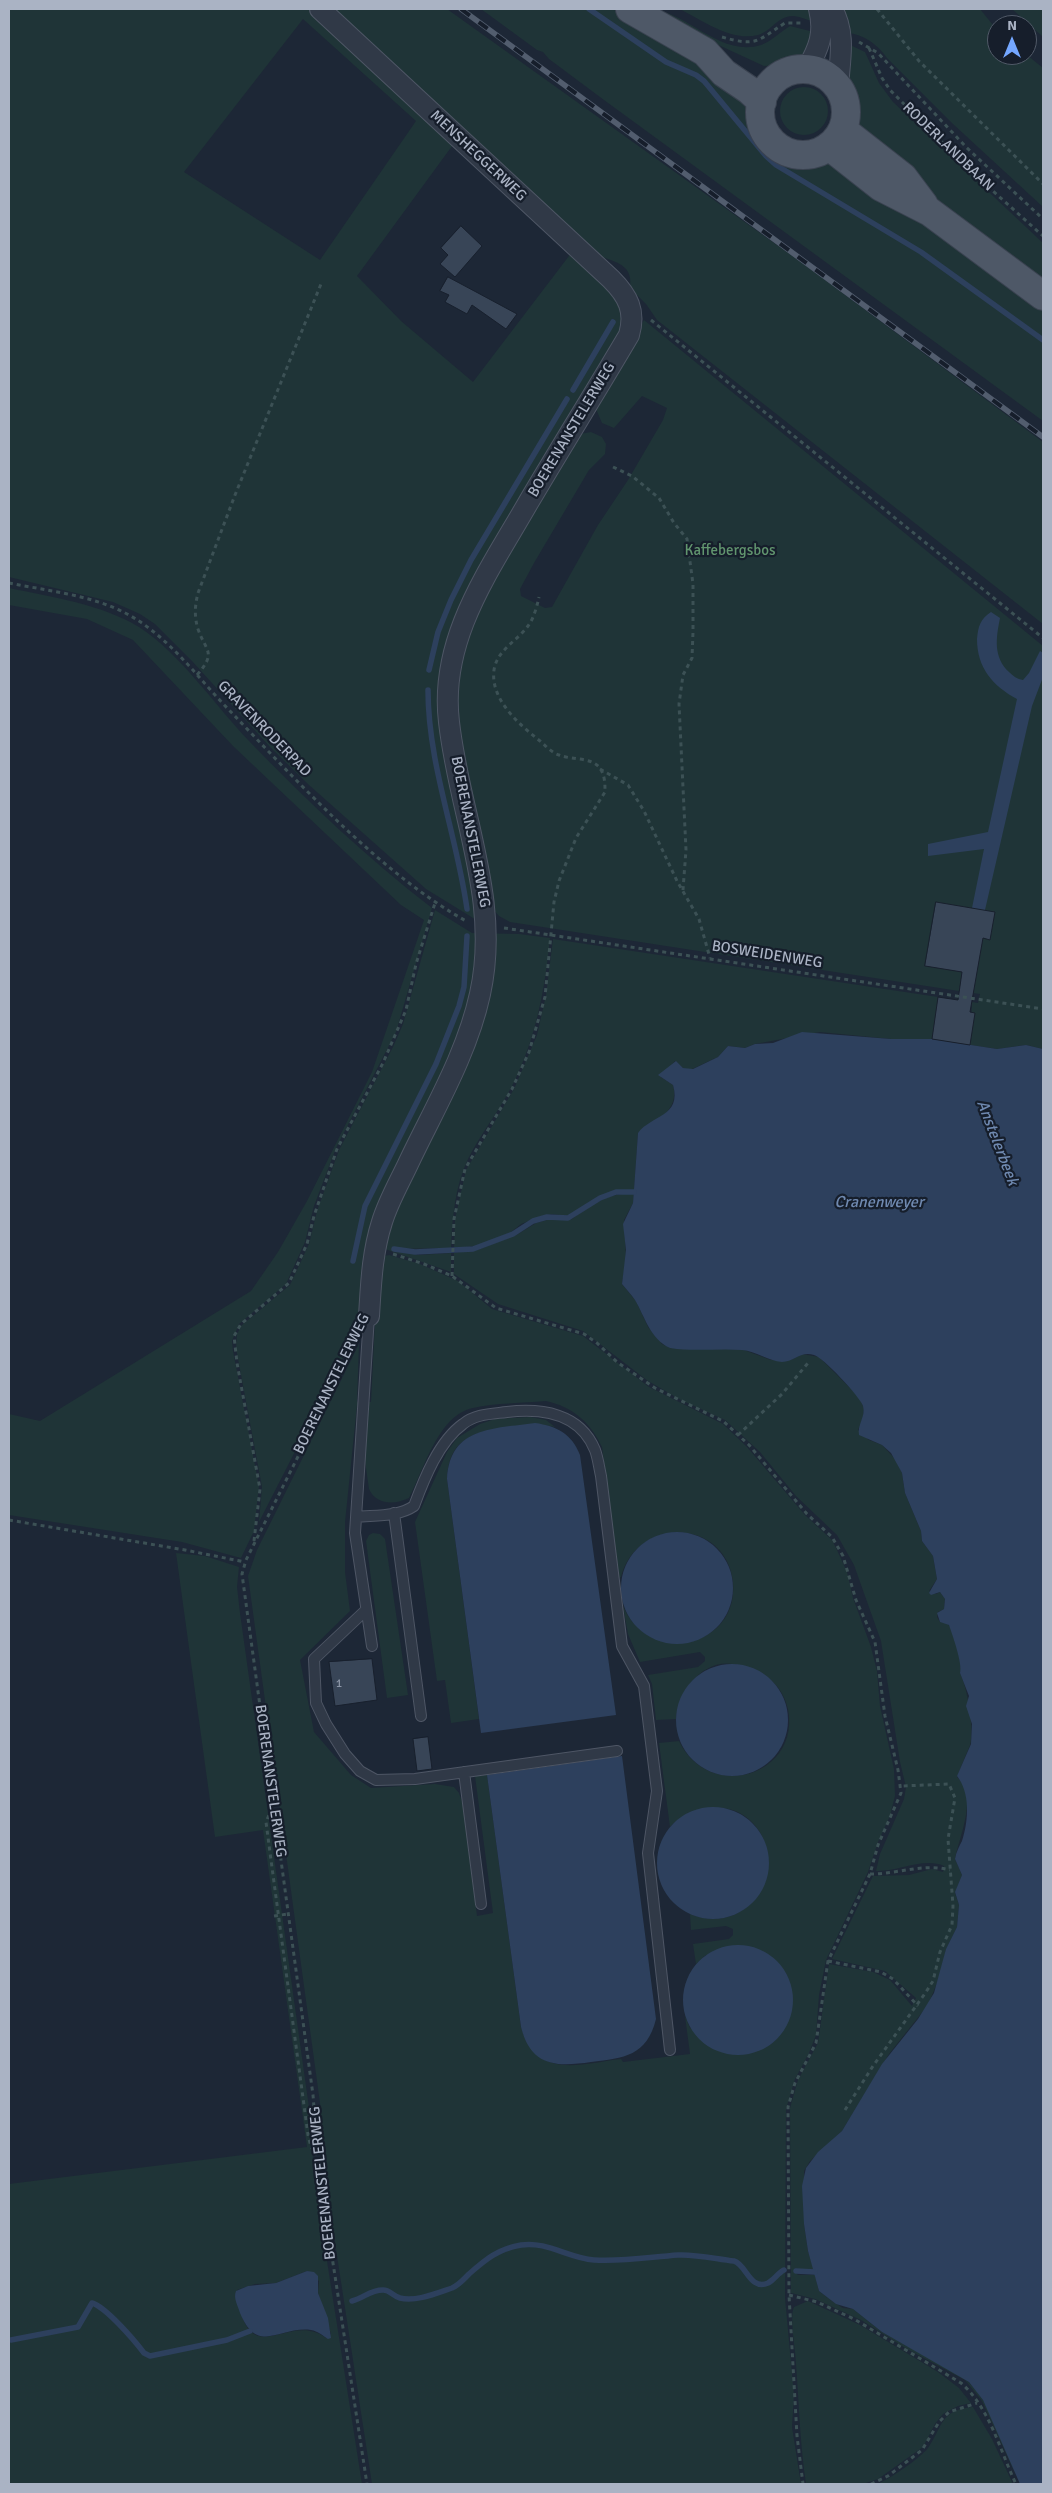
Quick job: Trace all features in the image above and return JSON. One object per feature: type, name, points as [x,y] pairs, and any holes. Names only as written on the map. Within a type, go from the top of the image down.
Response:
[{"type":"main road","points":[[630,9],[714,45],[760,74],[778,77]]},
{"type":"main road","points":[[714,45],[724,73],[749,90],[762,102]]},
{"type":"main road","points":[[807,69],[824,74],[838,86],[846,107],[836,138],[820,152],[799,154],[780,148],[766,132],[762,123],[762,102],[767,88],[778,77],[787,72],[807,69]]},
{"type":"main road","points":[[836,138],[881,187],[930,212],[1043,296]]},
{"type":"street","name":"MENSHEGGERWEG","points":[[320,9],[611,279],[627,296],[632,307]]},
{"type":"street","points":[[819,9],[832,33],[838,86]]},
{"type":"street","points":[[807,69],[820,42],[840,25],[832,9]]},
{"type":"street","name":"BOERENANSTELERWEG","points":[[369,1316],[374,1250],[392,1196],[461,1053],[481,992],[486,955],[486,927],[479,867],[449,724],[447,689],[455,643],[482,580],[629,335],[632,307]]},
{"type":"lane","points":[[369,1316],[355,1533],[372,1646]]},
{"type":"lane","points":[[356,1517],[406,1511],[414,1506],[441,1448],[452,1433],[463,1424],[481,1415],[526,1410],[562,1416],[580,1428],[594,1449],[601,1476],[622,1646],[644,1686],[657,1791],[648,1853],[670,2050]]},
{"type":"lane","points":[[394,1513],[421,1716]]},
{"type":"lane","points":[[366,1610],[314,1658],[316,1703],[326,1724],[345,1754],[360,1770],[376,1780],[415,1780],[617,1750]]},
{"type":"lane","points":[[464,1772],[481,1904]]},
{"type":"path","points":[[877,9],[919,61],[1043,184]]},
{"type":"path","name":"RODERLANDBAAN","points":[[714,45],[758,41],[768,37],[785,23],[791,21],[867,46],[878,53],[966,147],[1043,219]]},
{"type":"path","name":"RODERLANDBAAN","points":[[867,46],[882,78],[890,90],[974,174],[1043,236]]},
{"type":"path","points":[[197,675],[206,664],[208,654],[196,620],[195,608],[198,593],[235,495],[321,284]]},
{"type":"path","points":[[632,307],[641,312],[1043,638]]},
{"type":"path","points":[[613,467],[632,476],[659,498],[674,523],[687,539],[693,584],[693,632],[692,658],[683,675],[679,704],[686,850],[683,890]]},
{"type":"path","name":"GRAVENRODERPAD","points":[[9,583],[86,600],[128,615],[153,631],[305,789],[373,853],[435,903],[474,925],[486,927]]},
{"type":"path","points":[[539,597],[529,624],[506,647],[496,662],[494,681],[502,701],[514,719],[556,754],[589,761],[628,785],[644,811],[699,919],[710,958]]},
{"type":"path","points":[[452,1276],[455,1212],[465,1169],[512,1089],[535,1035],[544,997],[554,902],[559,881],[576,838],[606,792],[603,774],[599,768]]},
{"type":"path","points":[[253,1547],[260,1489],[234,1348],[234,1336],[241,1324],[289,1283],[307,1244],[314,1216],[337,1149],[387,1056],[406,1010],[416,964],[435,903]]},
{"type":"path","name":"BOSWEIDENWEG","points":[[486,927],[552,934],[1043,1009]]},
{"type":"path","points":[[374,1250],[424,1264],[452,1276],[496,1308],[584,1334],[644,1381],[692,1408],[723,1421],[738,1435],[807,1514],[832,1537],[844,1556],[856,1600],[875,1642],[885,1716],[901,1786],[899,1801],[878,1845],[870,1874],[828,1961],[824,1974],[816,2043],[795,2083],[788,2106],[789,2294],[796,2425],[803,2484]]},
{"type":"path","name":"BOERENANSTELERWEG","points":[[367,2484],[317,2155],[313,2095],[242,1574],[245,1562],[369,1316]]},
{"type":"path","points":[[738,1435],[782,1394],[808,1363]]},
{"type":"path","points":[[9,1520],[245,1562]]},
{"type":"path","points":[[845,2110],[877,2060],[918,2006],[933,1981],[940,1952],[952,1925],[953,1906],[948,1840],[955,1798],[949,1784],[901,1786]]},
{"type":"path","points":[[273,1805],[266,1822],[276,1916],[308,2136],[311,2148],[317,2155]]},
{"type":"path","points":[[870,1874],[889,1874],[935,1866],[950,1870]]},
{"type":"path","points":[[276,1916],[288,1914]]},
{"type":"path","points":[[828,1961],[881,1972],[892,1980],[918,2006]]},
{"type":"path","points":[[789,2294],[817,2302],[854,2319],[952,2376],[966,2388],[977,2403],[993,2432],[1016,2484]]},
{"type":"path","points":[[870,2484],[888,2476],[922,2450],[939,2422],[949,2412],[977,2403]]},
{"type":"green space","points":[[9,9],[312,9],[455,142],[357,276],[401,321],[473,382],[572,252],[612,290],[623,307],[621,331],[445,660],[478,921],[426,889],[309,785],[270,747],[192,661],[155,624],[140,614],[113,602],[9,577]],"holes":[[[303,19],[416,121],[320,260],[184,172]]]},
{"type":"green space","points":[[328,9],[447,9],[802,263],[1043,442],[1043,624],[657,320],[646,304],[630,288],[629,275],[624,267],[602,257]]},
{"type":"green space","points":[[481,9],[613,9],[690,57],[753,109],[759,132],[773,150],[794,160],[823,159],[839,162],[1043,309],[1043,421],[604,100],[549,59],[543,52],[537,50]]},
{"type":"green space","points":[[648,9],[662,11],[675,16],[731,45],[746,47],[761,45],[790,26],[814,32],[804,55],[797,60],[783,65],[764,66],[699,36]]},
{"type":"green space","points":[[680,9],[809,9],[813,21],[797,16],[788,16],[763,33],[748,36],[727,33]]},
{"type":"green space","points":[[840,9],[980,9],[987,18],[987,65],[1037,65],[1037,63],[1043,68],[1043,207],[953,124],[875,45],[865,38],[847,33]]},
{"type":"green space","points":[[1012,9],[1043,9],[1043,37],[1037,32],[1037,15],[1019,15]]},
{"type":"green space","points":[[848,44],[865,52],[879,83],[893,102],[1043,243],[1043,281],[928,194],[855,123],[853,97],[847,84]]},
{"type":"green space","points":[[804,87],[813,89],[821,94],[826,102],[828,111],[826,120],[821,128],[813,133],[804,135],[795,133],[787,128],[782,120],[780,111],[782,102],[787,94],[795,89]]},
{"type":"green space","name":"Kaffebergsbos","points":[[644,320],[1043,646],[1043,1049],[1026,1045],[997,1049],[970,1045],[972,1002],[978,1003],[980,994],[973,993],[983,938],[989,939],[936,902],[925,966],[962,972],[959,991],[510,922],[499,916],[492,908],[457,732],[456,684],[473,615],[580,434],[591,432],[602,437],[606,444],[605,454],[589,470],[520,589],[521,596],[545,608],[552,607],[598,525],[628,480],[663,420],[667,408],[642,396],[614,428],[602,423],[596,409],[597,400]]},
{"type":"green space","points":[[9,588],[76,602],[109,612],[139,627],[154,638],[169,651],[237,728],[293,786],[361,849],[432,908],[396,1032],[336,1148],[314,1206],[305,1242],[286,1284],[239,1324],[232,1341],[259,1486],[254,1531],[241,1558],[182,1542],[9,1515],[9,1414],[40,1421],[251,1291],[278,1252],[307,1201],[372,1072],[424,920],[401,905],[233,746],[133,640],[87,619],[9,605]]},
{"type":"green space","points":[[435,910],[472,933],[519,934],[550,938],[542,994],[528,1049],[513,1084],[473,1149],[464,1169],[455,1203],[451,1248],[392,1249],[418,1255],[451,1253],[451,1272],[382,1248],[357,1330],[259,1522],[262,1487],[236,1348],[237,1334],[242,1325],[290,1285],[309,1244],[317,1211],[339,1150],[393,1047],[403,1024]]},
{"type":"green space","points":[[553,939],[938,997],[932,1039],[891,1039],[820,1032],[755,1044],[745,1048],[728,1046],[718,1057],[690,1070],[683,1068],[675,1061],[661,1077],[673,1085],[673,1102],[670,1108],[659,1120],[638,1133],[634,1190],[606,1194],[567,1216],[551,1214],[539,1217],[521,1224],[510,1233],[476,1246],[454,1248],[455,1219],[466,1170],[514,1089],[537,1035],[546,995]]},
{"type":"green space","points":[[634,1193],[633,1203],[624,1220],[626,1258],[622,1284],[636,1301],[648,1327],[662,1344],[670,1348],[741,1349],[771,1360],[791,1360],[802,1354],[819,1357],[860,1398],[864,1409],[863,1418],[858,1430],[869,1440],[882,1445],[896,1460],[902,1473],[905,1493],[921,1531],[922,1541],[933,1556],[937,1579],[929,1591],[936,1594],[940,1592],[945,1599],[944,1609],[938,1612],[937,1617],[940,1622],[947,1623],[953,1630],[962,1669],[960,1673],[970,1709],[972,1730],[970,1745],[957,1777],[967,1794],[967,1805],[955,1859],[962,1875],[955,1893],[959,1905],[957,1927],[946,1949],[942,1971],[928,2005],[889,2054],[842,2131],[810,2161],[804,2171],[804,2224],[808,2251],[814,2270],[798,2270],[796,2273],[798,2275],[815,2275],[819,2291],[832,2301],[843,2308],[853,2309],[882,2332],[962,2376],[973,2387],[990,2412],[1020,2484],[982,2401],[965,2380],[907,2349],[861,2320],[815,2299],[791,2293],[790,2108],[798,2080],[818,2043],[829,1964],[873,1972],[890,1980],[912,2006],[916,1998],[885,1971],[832,1959],[873,1876],[909,1875],[932,1869],[943,1872],[944,1866],[928,1863],[876,1871],[880,1854],[904,1799],[906,1787],[900,1762],[881,1641],[854,1565],[837,1535],[796,1496],[760,1452],[725,1420],[681,1400],[648,1381],[583,1331],[498,1304],[454,1274],[454,1253],[480,1249],[518,1234],[536,1223],[547,1220],[572,1219],[607,1197]]},
{"type":"green space","points":[[389,1255],[420,1264],[458,1281],[492,1309],[583,1336],[649,1387],[723,1424],[747,1447],[805,1515],[832,1540],[847,1572],[853,1598],[871,1647],[877,1671],[880,1706],[894,1769],[895,1796],[890,1816],[878,1842],[868,1872],[826,1960],[819,1995],[816,2035],[795,2079],[786,2109],[785,2298],[794,2395],[792,2427],[801,2484],[372,2484],[326,2184],[320,2103],[248,1576],[257,1550],[359,1344],[357,1402],[371,1402],[376,1301],[384,1256]],"holes":[[[546,1401],[556,1404],[580,1417],[592,1430],[602,1447],[619,1578],[630,1557],[644,1543],[662,1535],[680,1533],[699,1536],[715,1546],[727,1561],[733,1582],[731,1604],[722,1622],[708,1635],[690,1642],[671,1643],[652,1637],[635,1625],[623,1606],[628,1634],[640,1662],[700,1652],[705,1657],[705,1661],[698,1667],[648,1675],[652,1684],[656,1720],[676,1719],[681,1698],[687,1688],[702,1672],[722,1664],[738,1665],[770,1679],[779,1689],[786,1702],[788,1709],[788,1732],[781,1751],[767,1765],[750,1773],[730,1776],[711,1772],[693,1760],[679,1741],[659,1743],[670,1827],[681,1818],[690,1814],[704,1810],[724,1808],[742,1814],[755,1825],[764,1841],[768,1859],[767,1877],[759,1894],[744,1909],[731,1916],[717,1919],[690,1914],[691,1930],[726,1926],[733,1929],[733,1935],[729,1939],[693,1944],[696,1964],[706,1955],[786,1973],[791,1993],[791,2012],[784,2029],[771,2044],[690,2028],[685,2016],[690,2054],[623,2062],[621,2059],[575,2065],[549,2062],[538,2055],[528,2044],[521,2027],[487,1775],[475,1776],[493,1913],[477,1916],[463,1805],[459,1793],[454,1787],[435,1784],[371,1788],[351,1775],[314,1732],[300,1660],[350,1611],[345,1572],[345,1522],[357,1405],[369,1489],[381,1501],[398,1502],[409,1498],[441,1432],[450,1421],[461,1413],[473,1408],[500,1404]]]},
{"type":"green space","points":[[530,1417],[546,1420],[555,1427],[524,1425],[482,1432],[464,1440],[457,1447],[452,1455],[449,1466],[447,1479],[479,1719],[451,1723],[445,1680],[437,1681],[415,1522],[447,1452],[457,1438],[480,1424],[495,1419]]},
{"type":"green space","points":[[373,1533],[380,1534],[385,1539],[408,1695],[387,1698],[366,1541],[369,1535]]},
{"type":"green space","points":[[176,1553],[205,1556],[239,1567],[237,1587],[240,1613],[311,2122],[314,2178],[362,2484],[9,2484],[9,2184],[307,2147],[263,1830],[215,1837]],"holes":[[[307,2271],[319,2281],[318,2293],[331,2334],[326,2338],[312,2331],[297,2331],[271,2336],[260,2336],[250,2331],[242,2316],[237,2290],[255,2284],[276,2283]]]},
{"type":"green space","points":[[808,2301],[860,2325],[938,2372],[959,2388],[971,2403],[958,2406],[943,2414],[935,2424],[923,2447],[878,2479],[863,2484],[806,2484],[792,2318],[794,2307]]},
{"type":"green space","points":[[973,2407],[992,2439],[1013,2484],[877,2484],[889,2478],[924,2453],[947,2416],[961,2409]]},
{"type":"water","points":[[991,612],[1000,618],[997,647],[1000,660],[1004,666],[1014,676],[1023,680],[1029,673],[1040,651],[1043,653],[1043,677],[1032,706],[979,936],[974,909],[972,908],[984,849],[928,856],[928,844],[988,832],[1017,699],[994,682],[983,667],[980,659],[977,639],[978,631],[982,620]]},
{"type":"water","name":"Cranenweyer","points":[[802,1032],[891,1039],[932,1039],[997,1049],[1026,1045],[1043,1049],[1043,2484],[1020,2484],[983,2400],[969,2382],[882,2332],[853,2309],[836,2304],[819,2291],[808,2251],[804,2224],[802,2186],[806,2168],[818,2152],[842,2131],[882,2064],[918,2019],[934,1993],[946,1949],[957,1927],[959,1905],[955,1892],[962,1875],[955,1859],[964,1833],[967,1807],[964,1790],[957,1776],[971,1744],[972,1724],[966,1706],[969,1696],[960,1673],[961,1669],[955,1642],[949,1625],[940,1622],[937,1613],[944,1609],[945,1599],[940,1592],[931,1595],[929,1593],[937,1579],[933,1556],[922,1541],[921,1531],[905,1493],[902,1473],[891,1453],[882,1445],[859,1435],[859,1427],[864,1410],[863,1406],[849,1387],[825,1362],[809,1354],[782,1362],[742,1350],[670,1348],[663,1344],[653,1333],[635,1300],[622,1284],[626,1250],[623,1224],[633,1203],[638,1133],[650,1122],[669,1110],[675,1096],[673,1085],[658,1075],[676,1061],[683,1068],[693,1069],[718,1057],[728,1046],[745,1048],[755,1044],[773,1043]]},
{"type":"water","points":[[535,1423],[550,1426],[563,1432],[573,1442],[580,1455],[616,1715],[481,1733],[447,1479],[450,1462],[456,1449],[465,1440],[477,1433],[490,1429]]},
{"type":"water","points":[[677,1532],[699,1536],[717,1548],[729,1566],[733,1588],[729,1610],[717,1628],[699,1640],[677,1644],[655,1640],[637,1628],[625,1610],[621,1588],[625,1566],[637,1548],[655,1536]]},
{"type":"water","points":[[732,1664],[754,1668],[772,1680],[784,1698],[788,1720],[784,1742],[772,1760],[754,1772],[732,1776],[710,1772],[692,1760],[680,1742],[676,1720],[680,1698],[692,1680],[710,1668]]},
{"type":"water","points":[[622,1756],[656,2019],[647,2041],[633,2053],[603,2061],[557,2064],[539,2057],[531,2050],[525,2040],[521,2027],[487,1775]]},
{"type":"water","points":[[713,1807],[734,1811],[753,1823],[765,1842],[769,1863],[765,1884],[753,1903],[734,1915],[713,1919],[692,1915],[673,1903],[661,1884],[657,1863],[661,1842],[673,1823],[692,1811]]},
{"type":"water","points":[[738,1945],[759,1949],[777,1961],[789,1979],[793,2000],[789,2021],[777,2039],[759,2051],[738,2055],[717,2051],[699,2039],[687,2021],[683,2000],[687,1979],[699,1961],[717,1949]]},
{"type":"water","points":[[307,2271],[314,2272],[318,2276],[318,2293],[328,2318],[331,2338],[328,2339],[318,2332],[311,2330],[300,2330],[270,2336],[254,2333],[247,2326],[240,2313],[235,2299],[236,2291],[248,2286],[276,2283]]},
{"type":"building","points":[[461,226],[482,246],[455,277],[440,264],[448,255],[441,248]]},
{"type":"building","points":[[448,277],[517,314],[506,329],[472,305],[467,314],[445,302],[449,295],[440,291]]},
{"type":"building","points":[[936,902],[995,912],[990,940],[983,938],[970,1012],[975,1013],[970,1045],[932,1039],[938,997],[958,1000],[962,972],[925,966]]},
{"type":"building","points":[[372,1659],[377,1700],[335,1706],[329,1662]]},
{"type":"building","points":[[428,1737],[432,1769],[417,1771],[413,1739]]},
{"type":"waterway","points":[[589,9],[666,62],[696,75],[704,81],[766,156],[776,165],[921,252],[1043,340]]},
{"type":"waterway","points":[[573,390],[613,322]]},
{"type":"waterway","points":[[429,670],[438,632],[451,600],[471,560],[567,399]]},
{"type":"waterway","points":[[428,690],[429,718],[433,745],[467,909]]},
{"type":"waterway","points":[[353,1261],[365,1206],[436,1064],[459,1006],[464,987],[467,936]]},
{"type":"waterway","points":[[394,1249],[415,1252],[473,1249],[513,1234],[533,1221],[547,1217],[568,1218],[600,1198],[616,1192],[634,1192]]},
{"type":"waterway","points":[[352,2301],[378,2290],[385,2290],[406,2299],[420,2298],[440,2292],[457,2285],[493,2255],[506,2249],[531,2244],[549,2247],[584,2259],[594,2260],[626,2260],[685,2255],[734,2261],[742,2267],[752,2280],[762,2284],[770,2282],[784,2270]]},
{"type":"waterway","points":[[796,2271],[815,2272]]},
{"type":"waterway","points":[[11,2340],[78,2327],[92,2303],[112,2317],[144,2353],[150,2356],[227,2340],[250,2331]]},
{"type":"railway","points":[[461,9],[1043,437]]},
{"type":"water label","name":"Anstelerbeek","points":[[997,1143]]}]
